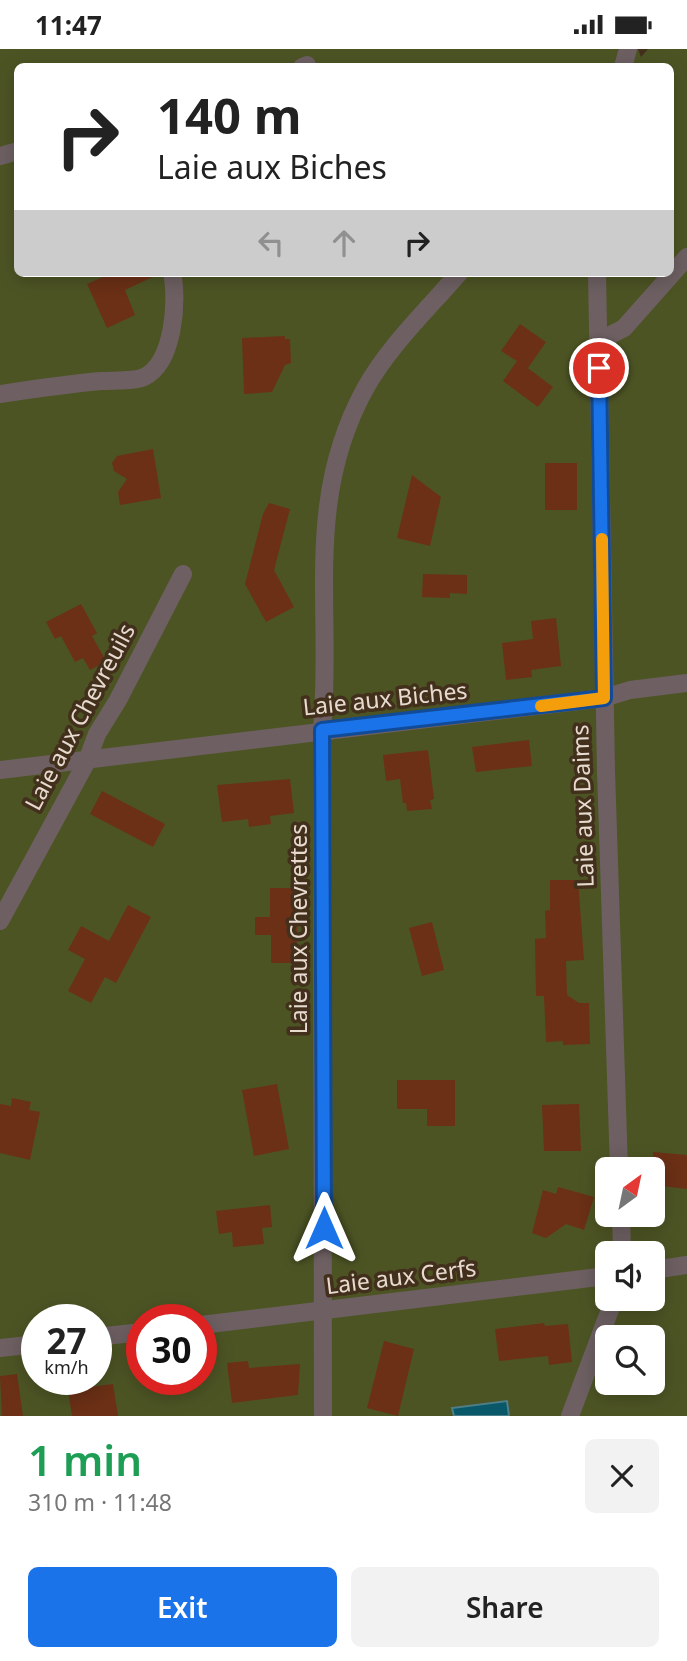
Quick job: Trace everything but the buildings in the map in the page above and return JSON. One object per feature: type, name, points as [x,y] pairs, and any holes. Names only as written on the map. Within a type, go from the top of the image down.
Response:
[{"type":"street","points":[[674,272],[687,257]]},
{"type":"street","points":[[0,394],[144,377],[157,365],[168,345],[174,312],[172,277]]},
{"type":"street","name":"Laie aux Chevrettes","points":[[323,1416],[325,1311],[322,730],[325,699],[324,526],[327,497],[342,445],[365,390],[380,366],[456,277]]},
{"type":"street","name":"Laie aux Daims","points":[[597,277],[604,698],[619,1157]]},
{"type":"street","points":[[599,341],[624,328],[669,277]]},
{"type":"street","name":"Laie aux Chevreuils","points":[[0,921],[87,761],[97,734],[118,700],[183,574]]},
{"type":"street","name":"Laie aux Biches","points":[[0,769],[87,761],[322,730],[604,698],[630,690],[687,683]]},
{"type":"street","points":[[665,1268],[687,1265]]},
{"type":"street","name":"Laie aux Cerfs","points":[[217,1323],[595,1277]]},
{"type":"street","points":[[570,1416],[609,1311]]},
{"type":"street","points":[[0,1348],[21,1346]]},
{"type":"green space","points":[[0,49],[638,49],[641,57],[648,49],[687,49],[687,1416],[0,1416]]},
{"type":"water","points":[[507,1401],[509,1416],[454,1416],[452,1408]]},
{"type":"slow traffic","points":[[541,706],[604,698],[602,539]]},
{"type":"route","points":[[324,1228],[322,730],[377,726],[604,698],[599,368]]}]
